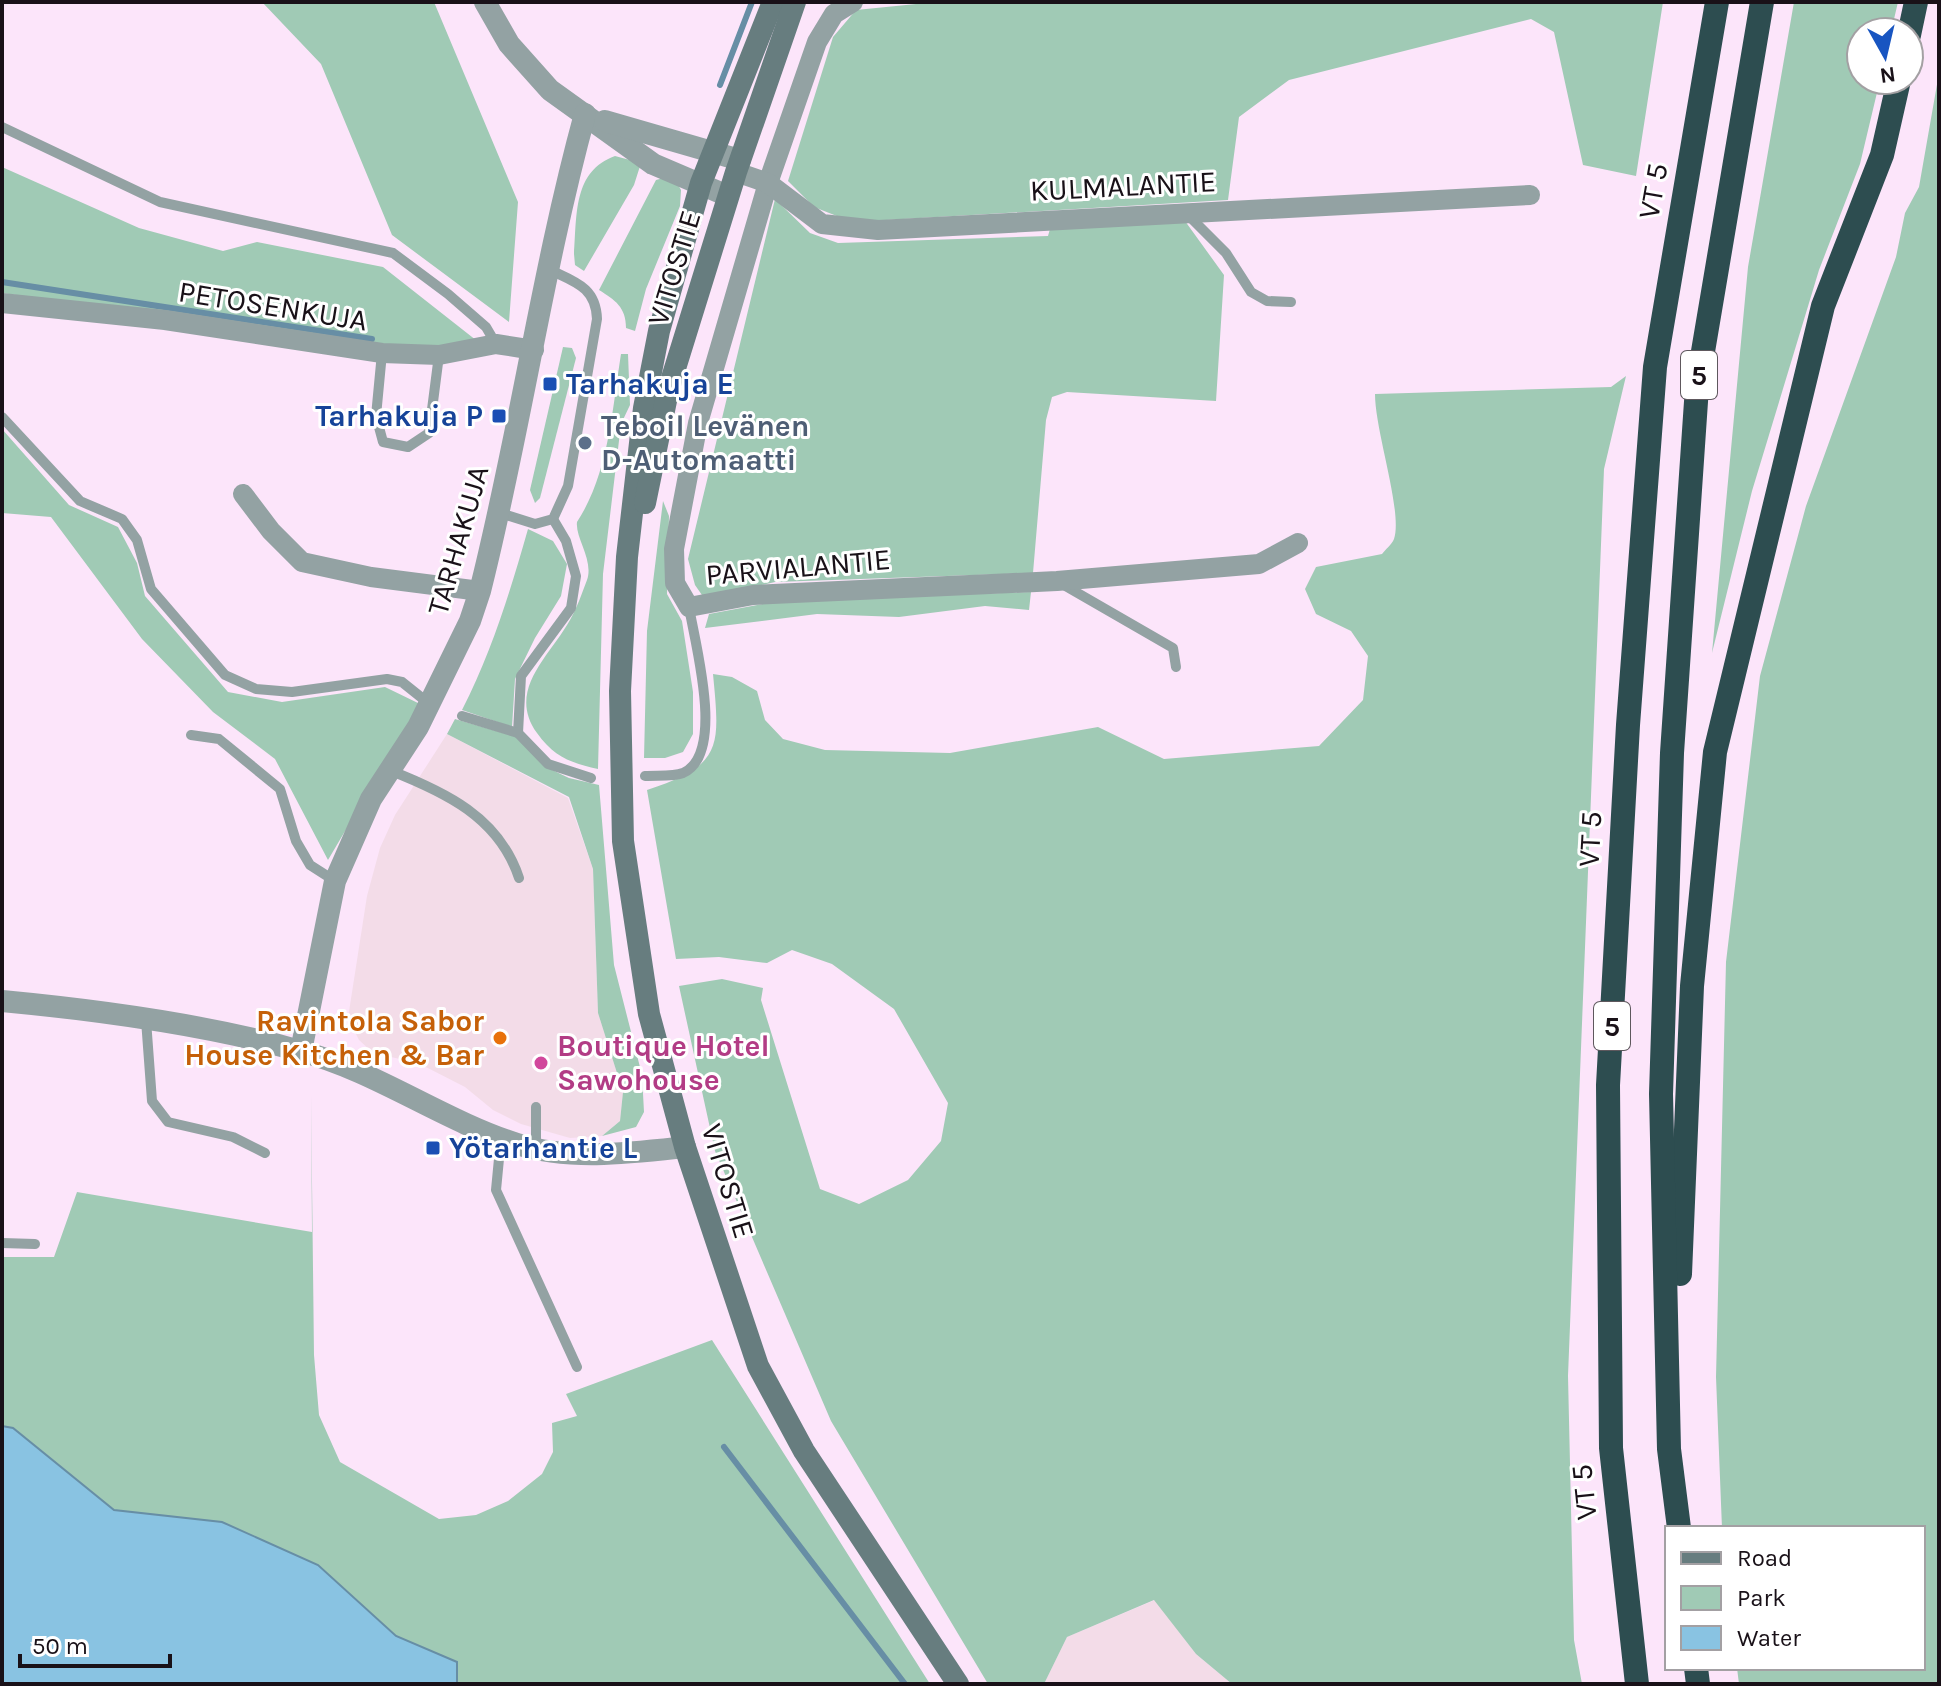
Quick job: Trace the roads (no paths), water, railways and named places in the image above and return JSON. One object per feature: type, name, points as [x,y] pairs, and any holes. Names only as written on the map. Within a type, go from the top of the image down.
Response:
[{"type":"highway","points":[[1655,367],[1704,2]]},
{"type":"highway","name":"VT 5","points":[[1637,1684],[1611,1448],[1608,1085],[1628,725],[1655,367],[1717,2]]},
{"type":"highway","name":"5","points":[[1680,1526],[1669,1449],[1661,1094],[1672,753],[1697,387],[1762,2]]},
{"type":"highway","points":[[1680,1526],[1680,1270],[1692,986],[1715,752],[1823,306],[1882,155],[1895,96]]},
{"type":"main road","name":"VITOSTIE","points":[[773,2],[701,183],[659,331],[644,408],[627,557],[620,691],[623,841],[649,1014],[685,1147],[758,1366],[804,1451],[958,1684]]},
{"type":"main road","name":"VITOSTIE","points":[[627,557],[649,492],[668,391],[728,196],[795,2]]},
{"type":"street","points":[[485,2],[509,44],[550,90],[653,164],[728,196]]},
{"type":"street","name":"PARVIALANTIE","points":[[853,2],[834,14],[817,42],[768,183],[698,423],[674,549],[675,583],[689,607],[753,595],[1057,581],[1259,564],[1298,543]]},
{"type":"street","points":[[585,114],[712,153],[738,166]]},
{"type":"street","name":"TARHAKUJA","points":[[301,1051],[335,881],[371,799],[418,727],[470,621],[480,591],[500,513],[534,350],[547,269],[585,114]]},
{"type":"street","name":"KULMALANTIE","points":[[738,166],[768,183],[822,224],[878,230],[1530,195]]},
{"type":"street","name":"PETOSENKUJA","points":[[2,303],[165,320],[382,353],[439,355],[496,344],[534,350]]},
{"type":"street","points":[[243,494],[271,531],[302,562],[371,577],[480,591]]},
{"type":"street","points":[[2,1001],[146,1020],[301,1051],[350,1069],[501,1138],[536,1148],[612,1155],[685,1147]]},
{"type":"lane","points":[[2,127],[160,202],[393,253],[486,327],[496,344]]},
{"type":"lane","points":[[1185,212],[1226,253],[1251,292],[1267,301],[1291,302]]},
{"type":"lane","points":[[547,269],[586,287],[596,303],[597,319],[568,486],[553,519]]},
{"type":"lane","points":[[382,353],[376,416],[383,442],[408,447],[429,433],[439,355]]},
{"type":"lane","points":[[2,417],[80,501],[122,519],[137,540],[151,589],[225,675],[256,689],[292,692],[387,679],[402,682],[422,698]]},
{"type":"lane","points":[[500,513],[535,524],[553,519]]},
{"type":"lane","points":[[518,733],[521,676],[571,608],[576,576],[566,541],[553,519]]},
{"type":"lane","points":[[1057,581],[1173,648],[1176,667]]},
{"type":"lane","points":[[645,776],[683,773],[702,755],[707,723],[689,607]]},
{"type":"lane","points":[[462,716],[518,733],[548,764],[591,778]]},
{"type":"lane","points":[[191,735],[219,739],[280,789],[296,841],[310,865],[335,881]]},
{"type":"lane","points":[[389,770],[477,813],[512,858],[519,878]]},
{"type":"lane","points":[[146,1020],[152,1101],[168,1122],[233,1137],[265,1153]]},
{"type":"lane","points":[[536,1107],[536,1148]]},
{"type":"lane","points":[[501,1138],[496,1190],[577,1367]]},
{"type":"lane","points":[[2,1243],[35,1244]]},
{"type":"water","points":[[2,1426],[13,1428],[114,1510],[222,1522],[318,1565],[396,1636],[457,1662],[457,1684],[2,1684]]},
{"type":"waterway","points":[[720,85],[752,2]]},
{"type":"waterway","points":[[2,282],[372,339]]},
{"type":"waterway","points":[[724,1447],[905,1684]]},
{"type":"place","name":"Tarhakuja E","points":[[550,384]]},
{"type":"place","name":"Tarhakuja P","points":[[499,416]]},
{"type":"place","name":"Teboil Levänen D-Automaatti","points":[[585,443]]},
{"type":"place","name":"Ravintola Sabor House Kitchen & Bar","points":[[500,1038]]},
{"type":"place","name":"Boutique Hotel Sawohouse","points":[[541,1063]]},
{"type":"place","name":"Yötarhantie L","points":[[433,1148]]}]
